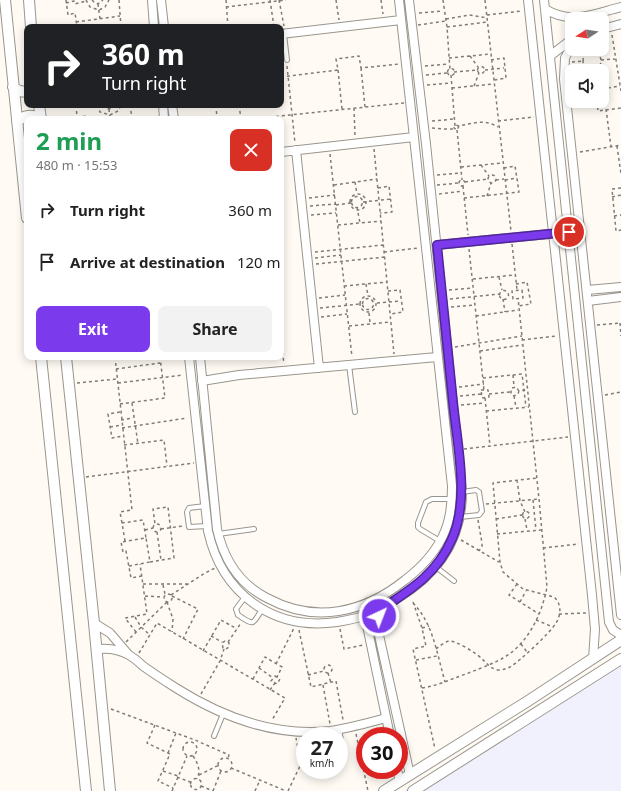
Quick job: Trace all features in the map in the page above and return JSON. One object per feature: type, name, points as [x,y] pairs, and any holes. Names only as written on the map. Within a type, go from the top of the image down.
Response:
[{"type":"street","points":[[5,0],[24,189]]},
{"type":"street","points":[[28,0],[31,24]]},
{"type":"street","points":[[152,0],[154,24]]},
{"type":"street","points":[[161,0],[164,24]]},
{"type":"street","points":[[200,360],[218,534],[225,554],[239,576],[258,594],[287,608],[315,613],[334,612],[365,604],[394,589],[413,574],[428,558],[440,541],[448,521],[452,499],[452,486],[399,0]]},
{"type":"street","points":[[189,360],[207,526],[211,545],[220,566],[231,583],[262,609],[279,617],[298,622],[316,624],[354,619],[380,610],[423,581],[436,566],[454,536],[460,517],[462,492],[430,176],[409,0]]},
{"type":"street","points":[[528,0],[594,612],[595,639],[592,659]]},
{"type":"street","points":[[544,4],[558,16],[565,17]]},
{"type":"street","points":[[544,4],[610,626],[621,635]]},
{"type":"street","points":[[600,12],[621,7]]},
{"type":"street","points":[[284,34],[401,20]]},
{"type":"street","points":[[609,27],[621,24]]},
{"type":"street","points":[[550,56],[565,44]]},
{"type":"street","points":[[567,56],[564,62],[564,80],[621,615]]},
{"type":"street","points":[[13,87],[19,91],[24,92]]},
{"type":"street","points":[[17,122],[24,118]]},
{"type":"street","points":[[557,124],[569,122]]},
{"type":"street","points":[[284,152],[373,141],[414,140],[426,144]]},
{"type":"street","points":[[296,150],[319,368]]},
{"type":"street","points":[[426,251],[469,242],[569,232]]},
{"type":"street","points":[[587,290],[621,287]]},
{"type":"street","points":[[588,301],[621,297]]},
{"type":"street","points":[[581,345],[592,344]]},
{"type":"street","points":[[202,381],[351,364],[437,357]]},
{"type":"street","points":[[42,360],[86,791]]},
{"type":"street","points":[[66,360],[94,623],[109,791]]},
{"type":"street","points":[[448,448],[458,449]]},
{"type":"street","points":[[592,595],[607,593]]},
{"type":"street","points":[[262,609],[268,599]]},
{"type":"street","points":[[380,610],[378,622],[380,641],[410,775]]},
{"type":"street","points":[[365,616],[388,727]]},
{"type":"street","points":[[94,623],[110,633],[132,657],[159,677],[197,701],[238,720],[268,728],[295,731]]},
{"type":"street","points":[[384,791],[621,640]]},
{"type":"street","points":[[371,643],[380,641]]},
{"type":"street","points":[[96,649],[110,649],[132,657]]},
{"type":"street","points":[[413,791],[621,659]]},
{"type":"street","points":[[348,727],[386,718]]},
{"type":"lane","points":[[284,43],[286,60]]},
{"type":"lane","points":[[351,364],[355,412]]},
{"type":"lane","points":[[460,517],[482,513],[479,492],[476,490],[462,492]]},
{"type":"lane","points":[[440,541],[420,530],[418,523],[426,502],[432,499],[452,499]]},
{"type":"lane","points":[[205,506],[190,508],[188,510],[188,525],[190,528],[207,526]]},
{"type":"lane","points":[[218,534],[254,529]]},
{"type":"lane","points":[[436,566],[454,581]]},
{"type":"lane","points":[[245,596],[236,611],[238,615],[250,622],[254,622],[262,609]]},
{"type":"lane","points":[[214,736],[223,714]]},
{"type":"path","points":[[66,0],[68,15],[75,13],[76,22],[120,16]]},
{"type":"path","points":[[66,3],[74,1],[75,4],[92,0],[98,4],[100,19]]},
{"type":"path","points":[[98,4],[103,0]]},
{"type":"path","points":[[86,1],[90,7],[99,10],[106,7],[109,0]]},
{"type":"path","points":[[119,0],[121,24]]},
{"type":"path","points":[[226,0],[228,24]]},
{"type":"path","points":[[280,0],[282,24]]},
{"type":"path","points":[[226,7],[286,0]]},
{"type":"path","points":[[336,0],[340,27]]},
{"type":"path","points":[[381,0],[384,22]]},
{"type":"path","points":[[418,76],[447,73],[447,70],[450,70],[447,27],[443,0]]},
{"type":"path","points":[[485,0],[517,290]]},
{"type":"path","points":[[270,1],[274,24]]},
{"type":"path","points":[[411,14],[444,10]]},
{"type":"path","points":[[487,15],[530,10]]},
{"type":"path","points":[[413,26],[469,15],[487,18]]},
{"type":"path","points":[[447,27],[487,22]]},
{"type":"path","points":[[609,37],[616,59],[621,91]]},
{"type":"path","points":[[449,58],[491,54]]},
{"type":"path","points":[[342,110],[336,59],[359,56],[365,107]]},
{"type":"path","points":[[470,56],[478,67],[482,66],[484,70]]},
{"type":"path","points":[[564,62],[583,62],[584,56]]},
{"type":"path","points":[[599,56],[601,60],[600,64]]},
{"type":"path","points":[[491,60],[504,58],[506,78],[494,80]]},
{"type":"path","points":[[601,60],[616,59]]},
{"type":"path","points":[[286,60],[296,150]]},
{"type":"path","points":[[361,68],[406,63]]},
{"type":"path","points":[[417,67],[450,64]]},
{"type":"path","points":[[474,86],[479,73],[482,73],[484,70],[505,68]]},
{"type":"path","points":[[450,70],[454,69],[454,72]]},
{"type":"path","points":[[284,77],[338,70]]},
{"type":"path","points":[[450,75],[454,75],[454,72],[477,70]]},
{"type":"path","points":[[447,73],[448,76],[450,75],[452,88],[454,129]]},
{"type":"path","points":[[419,85],[451,83]]},
{"type":"path","points":[[452,88],[494,84]]},
{"type":"path","points":[[609,88],[621,86]]},
{"type":"path","points":[[282,116],[410,102]]},
{"type":"path","points":[[98,108],[100,112],[110,115],[116,113],[119,108]]},
{"type":"path","points":[[105,108],[112,108]]},
{"type":"path","points":[[354,108],[356,143]]},
{"type":"path","points":[[598,108],[598,111],[621,108]]},
{"type":"path","points":[[109,109],[110,115]]},
{"type":"path","points":[[606,110],[611,147]]},
{"type":"path","points":[[498,122],[541,116]]},
{"type":"path","points":[[424,124],[454,119]]},
{"type":"path","points":[[455,126],[482,122],[493,124],[498,127]]},
{"type":"path","points":[[424,124],[444,130],[457,130]]},
{"type":"path","points":[[459,126],[457,130],[462,180],[465,180],[465,182],[488,180],[491,183]]},
{"type":"path","points":[[373,141],[394,360]]},
{"type":"path","points":[[572,153],[621,145]]},
{"type":"path","points":[[330,146],[351,364]]},
{"type":"path","points":[[617,146],[621,174]]},
{"type":"path","points":[[461,167],[502,163]]},
{"type":"path","points":[[481,166],[489,176],[494,176],[496,180]]},
{"type":"path","points":[[464,198],[519,192],[515,166],[503,168]]},
{"type":"path","points":[[430,176],[461,172]]},
{"type":"path","points":[[488,180],[489,176]]},
{"type":"path","points":[[487,196],[491,183],[496,180],[517,178]]},
{"type":"path","points":[[334,185],[377,179]]},
{"type":"path","points":[[431,186],[459,183],[459,180],[462,180]]},
{"type":"path","points":[[355,182],[357,195],[361,198],[362,202]]},
{"type":"path","points":[[465,182],[463,191],[484,384],[484,390],[481,390],[481,394]]},
{"type":"path","points":[[459,183],[460,186],[463,186]]},
{"type":"path","points":[[378,188],[389,186],[392,212],[380,213]]},
{"type":"path","points":[[621,188],[612,189],[616,231],[621,230]]},
{"type":"path","points":[[432,195],[463,191]]},
{"type":"path","points":[[302,207],[335,195]]},
{"type":"path","points":[[357,195],[353,198],[352,202],[353,206],[358,207]]},
{"type":"path","points":[[357,195],[362,195],[366,202],[365,207],[358,210],[353,209],[350,204],[351,197],[357,195]]},
{"type":"path","points":[[612,197],[621,195]]},
{"type":"path","points":[[362,202],[391,200]]},
{"type":"path","points":[[360,223],[358,207],[361,206],[362,202]]},
{"type":"path","points":[[302,207],[350,204]]},
{"type":"path","points":[[302,207],[336,213]]},
{"type":"path","points":[[614,216],[621,215]]},
{"type":"path","points":[[338,225],[381,221]]},
{"type":"path","points":[[307,259],[340,249],[384,245]]},
{"type":"path","points":[[384,252],[426,251]]},
{"type":"path","points":[[307,259],[341,255]]},
{"type":"path","points":[[307,259],[342,261],[385,257]]},
{"type":"path","points":[[472,280],[516,275]]},
{"type":"path","points":[[499,277],[502,291],[500,294]]},
{"type":"path","points":[[344,286],[387,282]]},
{"type":"path","points":[[516,284],[527,282],[531,304],[518,306]]},
{"type":"path","points":[[366,284],[368,297],[374,303],[369,309],[370,324]]},
{"type":"path","points":[[442,299],[473,288]]},
{"type":"path","points":[[388,291],[400,290],[403,312],[390,314]]},
{"type":"path","points":[[522,290],[523,298],[513,299],[513,295],[512,291],[522,290]]},
{"type":"path","points":[[502,291],[508,292],[509,295]]},
{"type":"path","points":[[442,299],[500,294]]},
{"type":"path","points":[[500,294],[503,299],[505,312]]},
{"type":"path","points":[[312,299],[345,295]]},
{"type":"path","points":[[503,299],[507,298],[509,295],[513,295]]},
{"type":"path","points":[[373,296],[377,303],[376,308],[369,312],[364,311],[360,304],[363,298],[373,296]]},
{"type":"path","points":[[368,297],[364,300],[363,304],[365,308],[369,309]]},
{"type":"path","points":[[422,688],[445,682],[505,658],[521,644],[539,614],[545,595],[546,587],[542,530],[518,298]]},
{"type":"path","points":[[442,299],[475,305]]},
{"type":"path","points":[[377,303],[401,301]]},
{"type":"path","points":[[312,309],[360,304]]},
{"type":"path","points":[[476,316],[519,310]]},
{"type":"path","points":[[314,318],[347,314]]},
{"type":"path","points":[[348,326],[391,322]]},
{"type":"path","points":[[590,326],[620,323],[621,336]]},
{"type":"path","points":[[522,340],[564,335]]},
{"type":"path","points":[[448,348],[522,336]]},
{"type":"path","points":[[480,351],[522,345]]},
{"type":"path","points":[[115,360],[132,510],[120,512],[125,541]]},
{"type":"path","points":[[283,360],[284,371]]},
{"type":"path","points":[[116,369],[160,363],[165,398],[120,404]]},
{"type":"path","points":[[117,383],[191,374]]},
{"type":"path","points":[[483,378],[522,374],[526,407]]},
{"type":"path","points":[[485,398],[489,397],[489,394],[510,392],[514,387],[513,375]]},
{"type":"path","points":[[69,384],[117,379]]},
{"type":"path","points":[[452,387],[484,384]]},
{"type":"path","points":[[514,387],[516,387],[519,391]]},
{"type":"path","points":[[484,390],[488,390],[489,394]]},
{"type":"path","points":[[514,396],[518,394],[519,391],[527,390]]},
{"type":"path","points":[[510,392],[514,396],[516,408]]},
{"type":"path","points":[[597,396],[621,392]]},
{"type":"path","points":[[453,397],[481,394]]},
{"type":"path","points":[[481,394],[482,398],[485,398]]},
{"type":"path","points":[[485,398],[490,446]]},
{"type":"path","points":[[132,402],[138,444]]},
{"type":"path","points":[[454,406],[485,403]]},
{"type":"path","points":[[486,411],[529,407]]},
{"type":"path","points":[[120,412],[108,414],[112,438],[123,436]]},
{"type":"path","points":[[110,427],[135,426],[196,417]]},
{"type":"path","points":[[121,420],[134,418]]},
{"type":"path","points":[[458,449],[533,442],[575,436]]},
{"type":"path","points":[[124,445],[164,440],[167,466]]},
{"type":"path","points":[[79,478],[200,462]]},
{"type":"path","points":[[436,649],[448,642],[453,641],[477,654],[487,665],[498,670],[503,670],[528,652],[553,627],[556,622],[560,614],[560,605],[557,599],[526,591],[503,572],[500,562],[493,483],[537,478]]},
{"type":"path","points":[[517,480],[520,501],[525,512],[529,512],[530,515],[535,515]]},
{"type":"path","points":[[482,505],[539,499]]},
{"type":"path","points":[[533,500],[536,530]]},
{"type":"path","points":[[129,566],[174,558],[168,507],[153,509],[155,524],[153,528],[145,530]]},
{"type":"path","points":[[496,519],[522,515],[525,512]]},
{"type":"path","points":[[477,515],[482,543],[479,551]]},
{"type":"path","points":[[522,515],[525,519],[527,531]]},
{"type":"path","points":[[525,519],[530,515]]},
{"type":"path","points":[[122,523],[143,520],[150,562]]},
{"type":"path","points":[[155,524],[160,525],[161,529]]},
{"type":"path","points":[[157,532],[161,529],[188,525]]},
{"type":"path","points":[[153,528],[157,532],[161,560]]},
{"type":"path","points":[[497,534],[542,530]]},
{"type":"path","points":[[454,536],[500,562]]},
{"type":"path","points":[[142,576],[131,578],[126,551],[123,552],[121,542],[146,538]]},
{"type":"path","points":[[543,548],[587,544]]},
{"type":"path","points":[[136,632],[125,618],[147,614],[140,564]]},
{"type":"path","points":[[122,646],[167,602],[172,600],[171,596],[205,573],[220,566]]},
{"type":"path","points":[[143,584],[188,584]]},
{"type":"path","points":[[163,584],[165,594],[164,597],[173,619],[172,632]]},
{"type":"path","points":[[517,584],[509,595],[539,614]]},
{"type":"path","points":[[520,602],[526,591]]},
{"type":"path","points":[[165,594],[168,594],[198,609],[183,639]]},
{"type":"path","points":[[405,594],[422,612],[429,626],[445,682]]},
{"type":"path","points":[[145,596],[164,597]]},
{"type":"path","points":[[413,602],[422,628],[426,646],[413,649],[437,758]]},
{"type":"path","points":[[560,614],[594,612]]},
{"type":"path","points":[[135,616],[141,627],[150,635]]},
{"type":"path","points":[[224,649],[229,647],[228,642],[244,619]]},
{"type":"path","points":[[203,651],[221,620],[237,629]]},
{"type":"path","points":[[536,620],[553,627]]},
{"type":"path","points":[[276,664],[298,622]]},
{"type":"path","points":[[298,622],[311,688],[336,681],[339,727]]},
{"type":"path","points":[[338,622],[344,649],[371,643]]},
{"type":"path","points":[[132,657],[150,635],[157,623],[285,698],[268,728]]},
{"type":"path","points":[[422,628],[429,626]]},
{"type":"path","points":[[197,701],[220,661],[224,649],[222,643],[211,636]]},
{"type":"path","points":[[222,643],[225,641],[228,642]]},
{"type":"path","points":[[521,644],[528,652]]},
{"type":"path","points":[[416,660],[437,656]]},
{"type":"path","points":[[253,680],[259,668],[265,657],[282,667],[277,677],[275,676],[273,678],[259,668]]},
{"type":"path","points":[[324,671],[324,667],[329,665],[332,670],[328,673]]},
{"type":"path","points":[[308,675],[324,671],[328,673],[331,682]]},
{"type":"path","points":[[270,690],[280,679],[277,677]]},
{"type":"path","points":[[273,678],[271,681],[275,683]]},
{"type":"path","points":[[323,685],[338,727]]},
{"type":"path","points":[[102,705],[195,740],[229,755],[228,758],[232,762],[231,768],[227,772],[221,771],[217,766]]},
{"type":"path","points":[[155,725],[147,743],[168,753]]},
{"type":"path","points":[[354,726],[356,735]]},
{"type":"path","points":[[231,768],[287,791],[301,764],[295,731]]},
{"type":"path","points":[[173,788],[158,781],[170,754],[168,753],[176,733]]},
{"type":"path","points":[[188,742],[196,744],[197,750],[193,756],[187,756],[183,752],[183,746],[188,742]]},
{"type":"path","points":[[172,791],[187,756]]},
{"type":"path","points":[[190,782],[193,779],[197,779],[199,775],[198,765],[193,756]]},
{"type":"path","points":[[199,775],[217,766],[220,759],[228,758]]},
{"type":"path","points":[[163,771],[190,782]]},
{"type":"path","points":[[201,786],[213,791],[221,771]]},
{"type":"path","points":[[197,779],[201,782],[201,786]]},
{"type":"path","points":[[366,779],[368,791]]},
{"type":"path","points":[[255,791],[260,780]]},
{"type":"path","points":[[190,782],[190,786],[193,790],[198,789],[201,786]]},
{"type":"shaded area","points":[[621,653],[621,791],[403,791],[550,698]]},
{"type":"route","points":[[379,616],[380,610],[423,581],[436,566],[452,541],[462,506],[460,466],[437,245],[569,232]]}]
